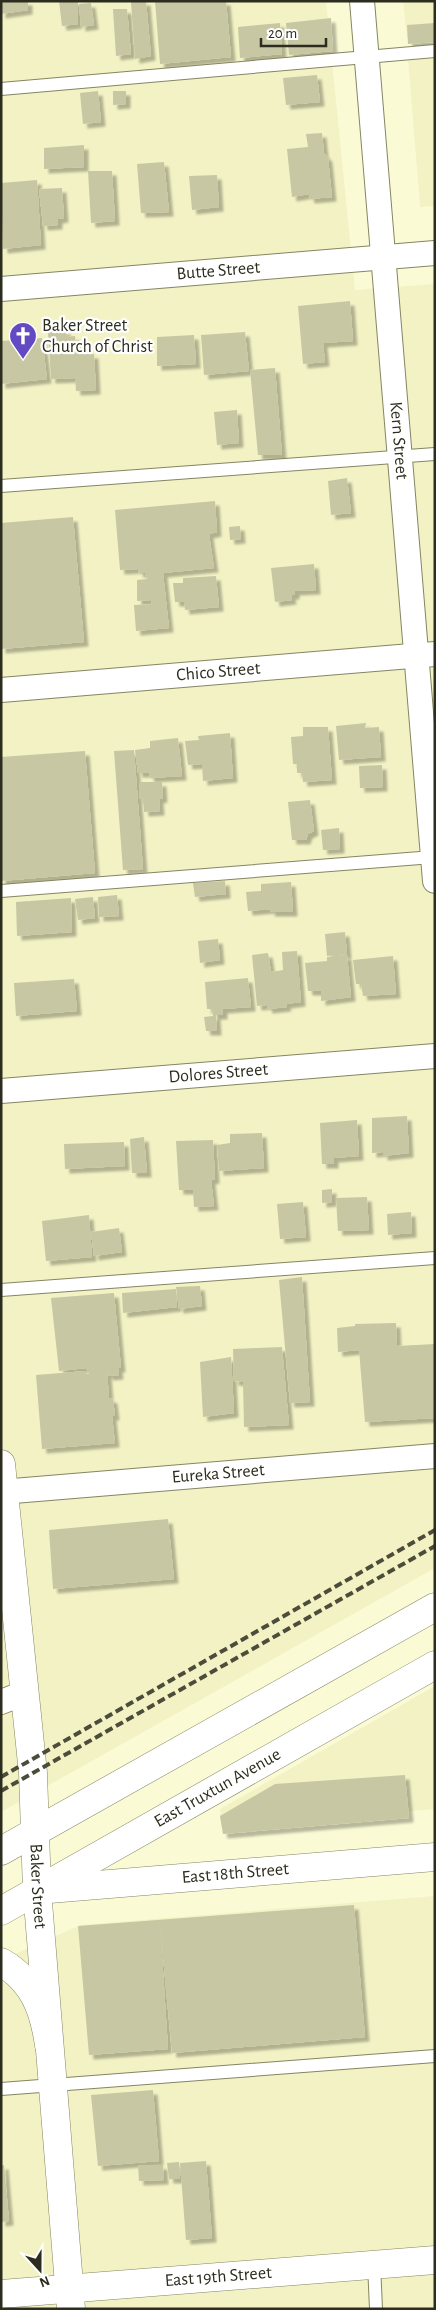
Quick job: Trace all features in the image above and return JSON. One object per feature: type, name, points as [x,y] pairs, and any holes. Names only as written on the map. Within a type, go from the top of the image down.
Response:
[{"type":"street","name":"Kern Street","points":[[362,1],[400,456],[426,655],[435,881]]},
{"type":"street","name":"Butte Street","points":[[1,289],[435,253]]},
{"type":"street","name":"Chico Street","points":[[1,690],[426,655]]},
{"type":"street","name":"Dolores Street","points":[[1,1091],[435,1056]]},
{"type":"street","name":"Eureka Street","points":[[2,1492],[435,1456]]},
{"type":"street","name":"Baker Street","points":[[1,1464],[13,1697],[36,1832],[36,1890],[70,2299]]},
{"type":"street","points":[[1,1851],[435,1607]]},
{"type":"street","name":"East Truxtun Avenue","points":[[1,1911],[435,1665]]},
{"type":"street","name":"East 18th Street","points":[[36,1890],[435,1857]]},
{"type":"street","points":[[1,1962],[24,1978],[32,1989],[45,2018],[49,2045]]},
{"type":"street","name":"East 19th Street","points":[[1,2294],[70,2299],[374,2264],[435,2261]]},
{"type":"lane","points":[[1,89],[435,51]]},
{"type":"lane","points":[[1,486],[435,454]]},
{"type":"lane","points":[[1,891],[433,856]]},
{"type":"lane","points":[[1,1290],[435,1258]]},
{"type":"lane","points":[[1,2089],[435,2056]]},
{"type":"lane","points":[[374,2264],[376,2309]]},
{"type":"shaded area","points":[[1,1],[326,1],[355,290],[435,284],[435,1568],[1,1812]]},
{"type":"shaded area","points":[[403,1],[435,1],[435,36],[407,38]]},
{"type":"shaded area","points":[[435,56],[435,206],[420,207],[408,58]]},
{"type":"shaded area","points":[[435,1686],[435,1809],[221,1827],[220,1809]]},
{"type":"shaded area","points":[[435,1896],[435,2309],[1,2309],[1,1960],[81,1925]]},
{"type":"building","points":[[1,1],[28,1],[28,10],[1,14]]},
{"type":"building","points":[[59,1],[78,1],[78,24],[62,26]]},
{"type":"building","points":[[146,1],[151,56],[135,59],[131,2]]},
{"type":"building","points":[[155,1],[226,1],[231,57],[160,64]]},
{"type":"building","points":[[91,3],[94,25],[81,27],[79,4]]},
{"type":"building","points":[[113,9],[127,9],[131,54],[116,56]]},
{"type":"building","points":[[331,18],[333,51],[289,55],[286,23]]},
{"type":"building","points":[[280,23],[282,54],[240,58],[238,27]]},
{"type":"building","points":[[435,23],[435,42],[408,44],[407,25]]},
{"type":"building","points":[[317,75],[320,102],[286,105],[283,78]]},
{"type":"building","points":[[98,91],[101,122],[83,124],[80,93]]},
{"type":"building","points":[[113,91],[126,91],[126,104],[113,105]]},
{"type":"building","points":[[322,133],[324,153],[328,158],[332,197],[310,199],[309,194],[292,197],[287,149],[308,147],[306,134]]},
{"type":"building","points":[[84,145],[84,167],[44,169],[44,148]]},
{"type":"building","points":[[164,162],[169,212],[141,213],[137,164]]},
{"type":"building","points":[[88,171],[112,171],[115,221],[91,223]]},
{"type":"building","points":[[217,175],[219,207],[192,210],[189,176]]},
{"type":"building","points":[[37,180],[41,245],[3,249],[1,183]]},
{"type":"building","points":[[62,188],[64,218],[58,219],[58,225],[43,226],[39,189]]},
{"type":"building","points":[[350,301],[353,341],[323,343],[325,362],[303,364],[298,306]]},
{"type":"building","points":[[66,330],[67,337],[75,336],[77,354],[94,354],[96,390],[76,391],[75,378],[51,379],[48,332]]},
{"type":"building","points":[[245,332],[249,371],[204,375],[201,335]]},
{"type":"building","points":[[194,335],[196,364],[157,366],[157,337]]},
{"type":"building","name":"Baker Street Church of Christ","points":[[42,338],[47,379],[1,384],[1,341]]},
{"type":"building","points":[[275,368],[282,455],[258,455],[250,370]]},
{"type":"building","points":[[237,410],[239,443],[217,445],[214,412]]},
{"type":"building","points":[[347,478],[351,513],[331,515],[328,481]]},
{"type":"building","points":[[215,501],[217,532],[209,534],[214,568],[163,573],[169,628],[136,631],[134,605],[152,604],[151,600],[137,601],[137,580],[147,579],[145,573],[139,573],[138,569],[120,570],[115,510]]},
{"type":"building","points":[[73,517],[84,642],[1,649],[1,523]]},
{"type":"building","points":[[240,526],[241,539],[230,540],[229,527]]},
{"type":"building","points":[[314,564],[316,590],[295,591],[295,595],[291,595],[292,600],[275,602],[271,568]]},
{"type":"building","points":[[216,576],[219,607],[185,610],[184,602],[175,602],[173,583],[183,583],[183,578]]},
{"type":"building","points":[[366,723],[365,728],[379,727],[381,757],[339,760],[336,726]]},
{"type":"building","points":[[303,727],[328,727],[332,780],[303,782],[302,773],[297,773],[297,764],[293,764],[291,737],[303,736]]},
{"type":"building","points":[[230,733],[233,778],[203,781],[202,764],[188,765],[185,741],[199,740],[198,736]]},
{"type":"building","points":[[178,738],[182,776],[150,778],[149,773],[138,773],[135,750],[150,748],[150,741]]},
{"type":"building","points":[[134,750],[143,869],[123,870],[114,751]]},
{"type":"building","points":[[85,751],[95,873],[1,881],[1,757]]},
{"type":"building","points":[[382,765],[383,787],[360,788],[359,766]]},
{"type":"building","points":[[139,782],[162,782],[163,798],[159,799],[160,811],[144,812],[143,799],[139,799]]},
{"type":"building","points":[[310,800],[314,831],[308,834],[306,840],[292,840],[288,802]]},
{"type":"building","points":[[339,828],[340,849],[323,850],[321,830]]},
{"type":"building","points":[[225,881],[226,894],[195,897],[193,883]]},
{"type":"building","points":[[291,882],[293,912],[270,912],[271,909],[248,911],[246,892],[261,891],[261,884]]},
{"type":"building","points":[[117,895],[119,916],[99,917],[98,897]]},
{"type":"building","points":[[93,897],[95,918],[78,920],[75,899]]},
{"type":"building","points":[[71,898],[72,932],[17,936],[16,902]]},
{"type":"building","points":[[345,932],[347,954],[327,956],[325,934]]},
{"type":"building","points":[[218,939],[220,960],[200,963],[198,941]]},
{"type":"building","points":[[297,951],[301,1002],[286,1004],[287,1007],[268,1009],[267,1005],[257,1006],[252,955],[268,953],[271,972],[283,970],[282,952]]},
{"type":"building","points":[[347,955],[351,997],[321,1001],[321,991],[308,991],[305,963],[327,961],[327,957]]},
{"type":"building","points":[[393,956],[396,994],[363,996],[361,984],[356,984],[353,960]]},
{"type":"building","points":[[248,978],[251,1007],[223,1009],[223,1015],[216,1015],[217,1031],[206,1031],[204,1017],[213,1016],[212,1009],[207,1009],[205,982]]},
{"type":"building","points":[[74,979],[77,1011],[16,1016],[14,983]]},
{"type":"building","points":[[407,1116],[409,1153],[383,1156],[383,1152],[372,1153],[372,1118]]},
{"type":"building","points":[[357,1120],[359,1156],[334,1158],[334,1164],[322,1164],[320,1123]]},
{"type":"building","points":[[262,1133],[264,1168],[219,1171],[217,1145],[230,1143],[230,1134]]},
{"type":"building","points":[[144,1137],[147,1173],[132,1173],[130,1139]]},
{"type":"building","points":[[213,1140],[215,1179],[211,1180],[214,1206],[194,1207],[193,1190],[179,1190],[176,1141]]},
{"type":"building","points":[[124,1142],[125,1166],[65,1169],[64,1144]]},
{"type":"building","points":[[332,1189],[332,1202],[322,1203],[322,1190]]},
{"type":"building","points":[[367,1197],[369,1230],[338,1231],[336,1198]]},
{"type":"building","points":[[303,1202],[306,1237],[280,1239],[277,1204]]},
{"type":"building","points":[[411,1212],[412,1233],[388,1235],[387,1214]]},
{"type":"building","points":[[89,1215],[92,1257],[46,1261],[42,1221]]},
{"type":"building","points":[[119,1228],[122,1252],[94,1256],[91,1232]]},
{"type":"building","points":[[302,1277],[310,1402],[290,1403],[279,1280]]},
{"type":"building","points":[[200,1286],[202,1306],[179,1309],[176,1287]]},
{"type":"building","points":[[176,1289],[177,1307],[123,1313],[122,1293]]},
{"type":"building","points":[[114,1293],[121,1368],[118,1368],[119,1375],[109,1376],[107,1372],[109,1398],[113,1399],[115,1416],[112,1416],[115,1443],[42,1449],[36,1375],[86,1371],[86,1374],[89,1374],[86,1368],[59,1371],[51,1298]]},
{"type":"building","points":[[396,1323],[397,1346],[435,1344],[435,1418],[365,1422],[359,1350],[338,1352],[337,1328],[355,1326],[355,1324]]},
{"type":"building","points":[[282,1347],[289,1425],[244,1427],[243,1382],[234,1381],[233,1349]]},
{"type":"building","points":[[231,1357],[234,1413],[203,1417],[200,1362]]},
{"type":"building","points":[[168,1519],[174,1579],[53,1589],[49,1530]]},
{"type":"building","points":[[405,1775],[409,1818],[223,1834],[220,1816],[275,1784]]},
{"type":"building","points":[[354,1905],[365,2037],[172,2053],[160,1924],[168,2049],[89,2055],[78,1926]]},
{"type":"building","points":[[153,2090],[159,2161],[98,2166],[91,2095]]},
{"type":"building","points":[[206,2161],[212,2238],[186,2240],[180,2163]]},
{"type":"building","points":[[179,2162],[180,2179],[169,2179],[167,2163]]},
{"type":"building","points":[[1,2165],[4,2165],[9,2221],[1,2222]]},
{"type":"building","points":[[138,2165],[163,2165],[164,2180],[139,2181]]},
{"type":"railway","points":[[1,1777],[435,1530]]},
{"type":"railway","points":[[1,1791],[435,1546]]},
{"type":"place","name":"Baker Street Church of Christ","points":[[23,360]]}]
